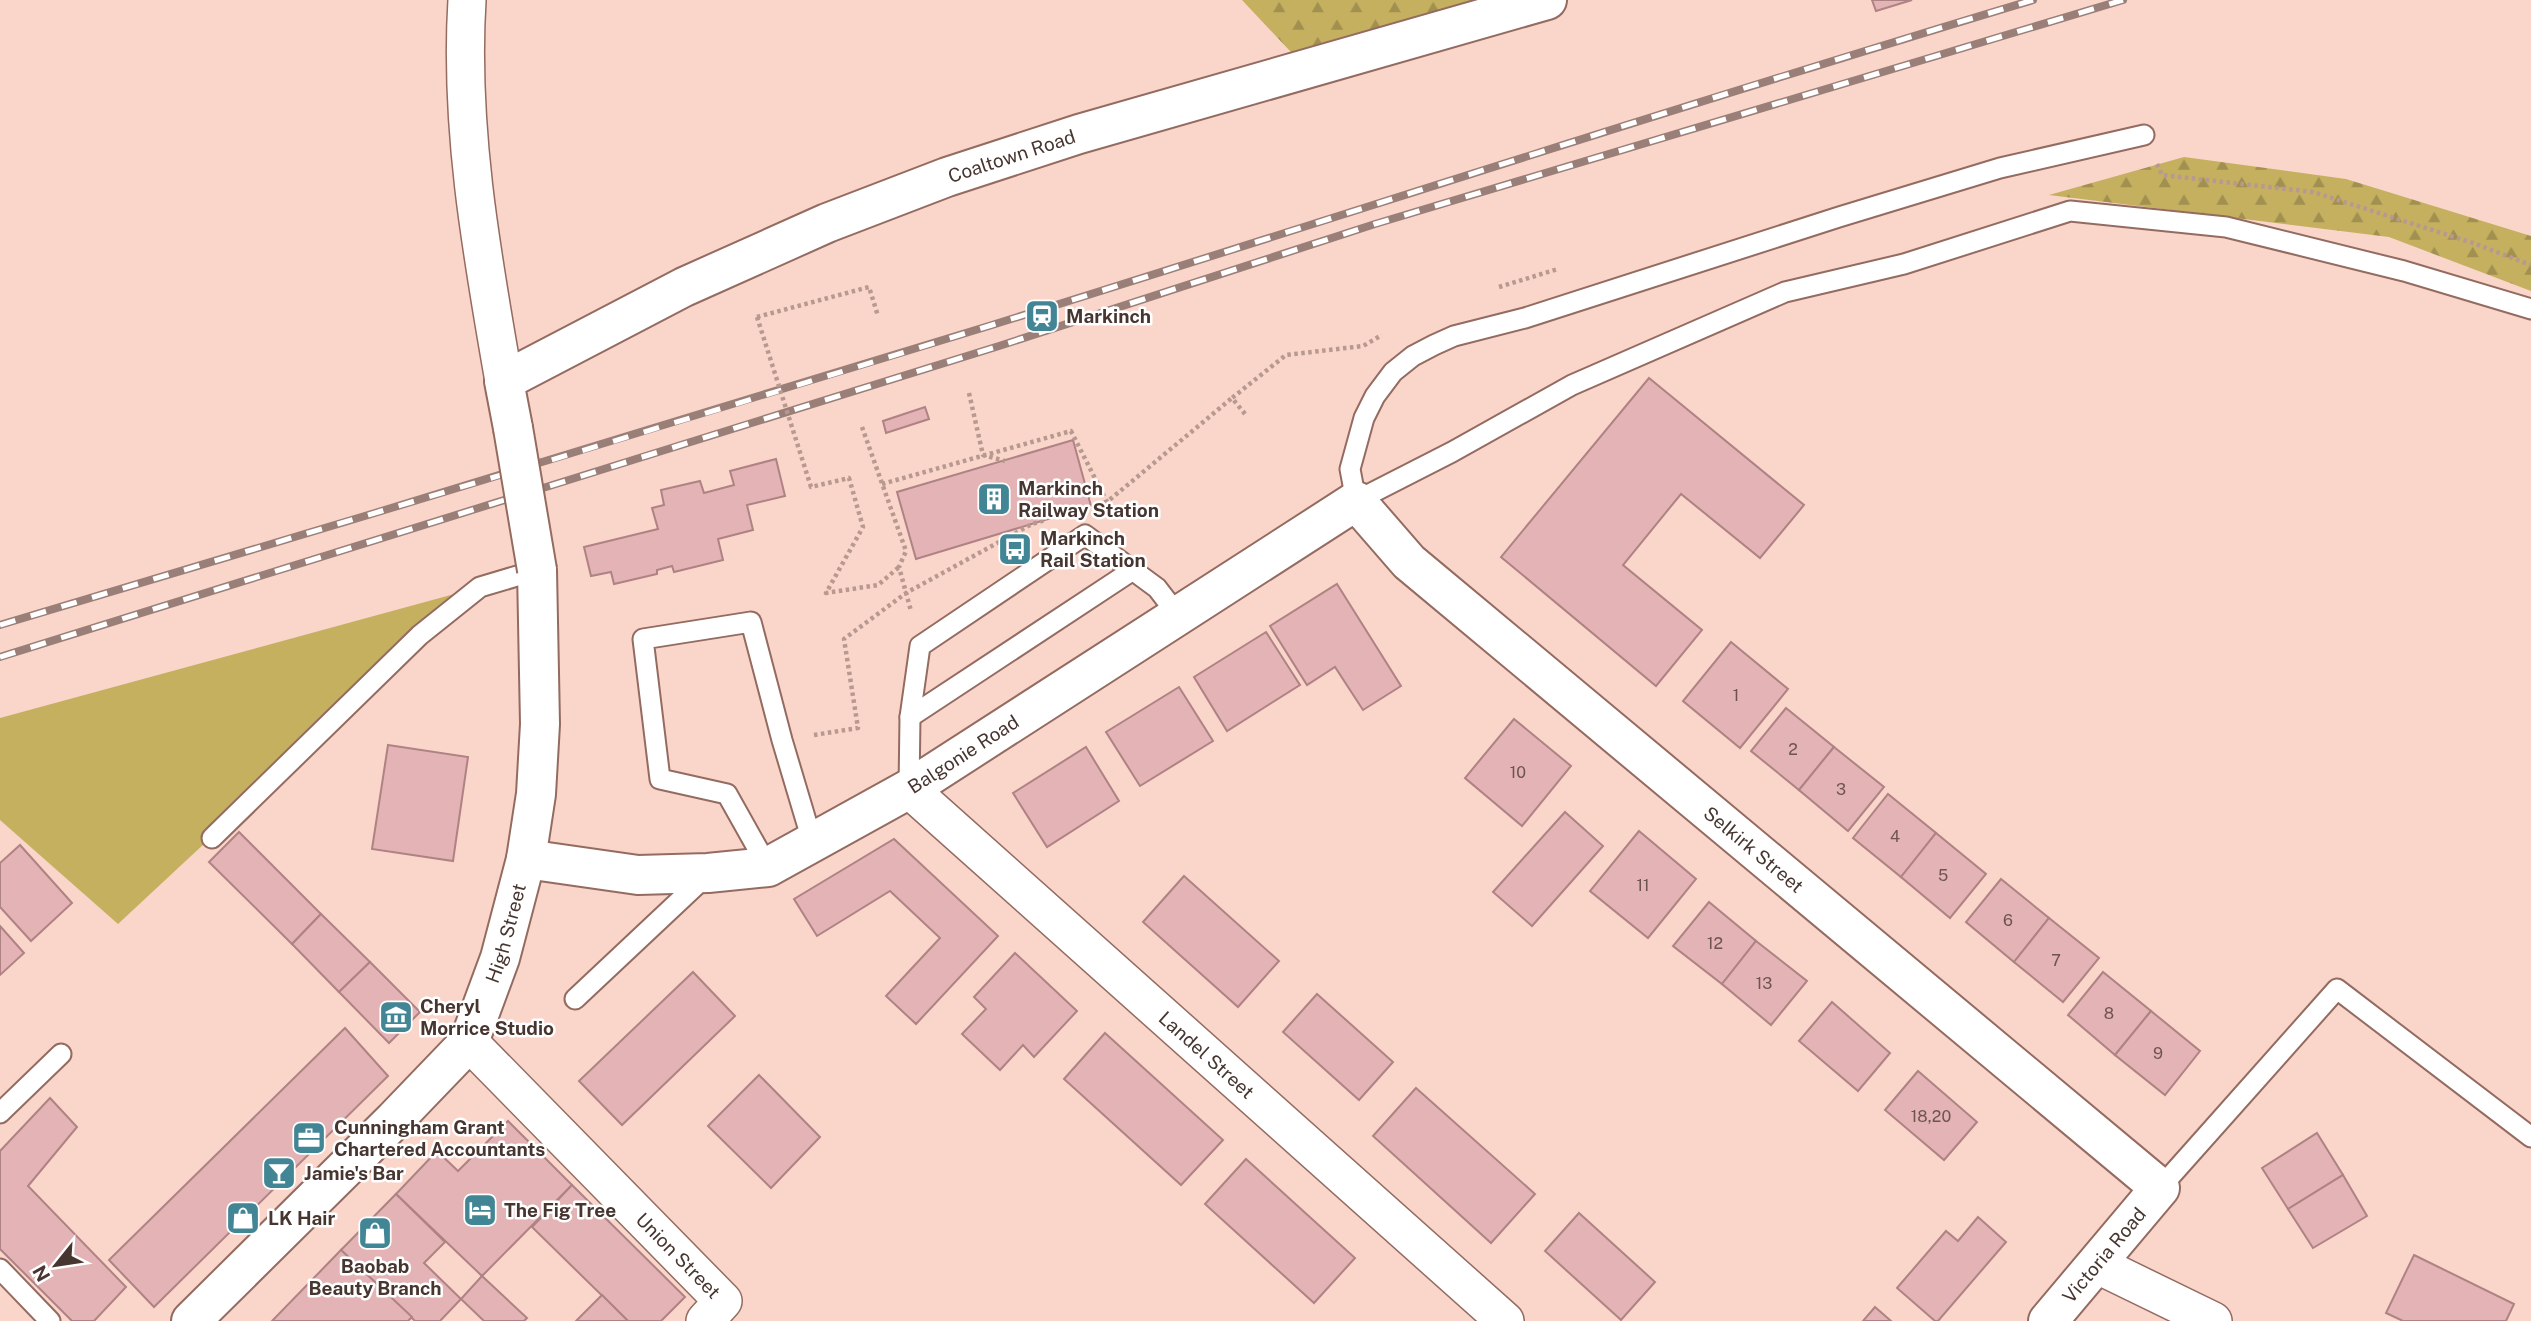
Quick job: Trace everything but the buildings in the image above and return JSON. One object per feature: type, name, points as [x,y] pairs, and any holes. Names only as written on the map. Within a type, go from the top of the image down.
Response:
[{"type":"street","points":[[467,0],[464,48],[472,181],[504,381]]},
{"type":"street","name":"Coaltown Road","points":[[504,381],[684,287],[827,223],[947,177],[1079,134],[1547,0]]},
{"type":"street","name":"High Street","points":[[191,1321],[394,1120],[468,1042],[500,958],[526,859],[536,794],[540,724],[537,570],[504,381]]},
{"type":"street","name":"Balgonie Road","points":[[526,859],[638,875],[708,873],[768,867],[909,789],[1356,501]]},
{"type":"street","name":"Selkirk Street","points":[[1356,501],[1409,562],[2160,1188]]},
{"type":"street","name":"Landel Street","points":[[909,789],[1505,1321]]},
{"type":"street","name":"Union Street","points":[[468,1042],[723,1301],[705,1321]]},
{"type":"street","name":"Victoria Road","points":[[2048,1321],[2160,1188]]},
{"type":"street","points":[[2096,1264],[2214,1321]]},
{"type":"lane","points":[[2144,135],[2000,168],[1525,318],[1454,336],[1434,345],[1413,356],[1392,372],[1375,396],[1360,430],[1350,470],[1356,501],[1452,452],[1572,385],[1785,292],[1904,264],[2070,211],[2226,227],[2404,271],[2531,309]]},
{"type":"lane","points":[[909,789],[910,717],[920,646],[1085,535],[1157,588],[1177,614]]},
{"type":"lane","points":[[212,838],[420,635],[480,587],[537,570]]},
{"type":"lane","points":[[910,717],[1133,570]]},
{"type":"lane","points":[[768,867],[726,794],[660,779],[643,639],[751,622],[813,844]]},
{"type":"lane","points":[[575,999],[708,873]]},
{"type":"lane","points":[[2160,1188],[2337,989],[2531,1137]]},
{"type":"lane","points":[[0,1113],[61,1054]]},
{"type":"lane","points":[[0,1269],[50,1321]]},
{"type":"path","points":[[2144,135],[2162,176],[2313,192],[2476,244],[2531,265]]},
{"type":"path","points":[[862,427],[906,551],[900,567],[878,585],[826,593],[863,527],[849,478],[811,487],[757,317],[869,287],[878,316]]},
{"type":"path","points":[[969,393],[983,455]]},
{"type":"path","points":[[1091,506],[1107,502],[1232,398]]},
{"type":"path","points":[[882,484],[1070,431],[1107,502]]},
{"type":"path","points":[[983,455],[1004,461]]},
{"type":"path","points":[[782,740],[858,728],[844,639],[906,593],[1032,524],[1056,517]]},
{"type":"path","points":[[900,567],[920,646]]},
{"type":"green space","points":[[1242,0],[1547,0],[1306,68]]},
{"type":"green space","points":[[2184,157],[2346,179],[2531,236],[2531,291],[2389,237],[2049,195]]},
{"type":"green space","points":[[480,587],[118,924],[0,820],[0,718]]},
{"type":"railway","points":[[0,625],[868,363],[2033,0]]},
{"type":"railway","points":[[0,657],[999,346],[1375,224],[2123,0]]},
{"type":"place","name":"Markinch","points":[[1042,316]]},
{"type":"place","name":"Markinch Railway Station","points":[[994,499]]},
{"type":"place","name":"Markinch Rail Station","points":[[1015,549]]},
{"type":"place","name":"Cheryl Morrice Studio","points":[[396,1017]]},
{"type":"place","name":"Cunningham Grant Chartered Accountants","points":[[309,1138]]},
{"type":"place","name":"Jamie's Bar","points":[[279,1173]]},
{"type":"place","name":"The Fig Tree","points":[[480,1210]]},
{"type":"place","name":"LK Hair","points":[[243,1218]]},
{"type":"place","name":"Baobab Beauty Branch","points":[[375,1233]]}]
